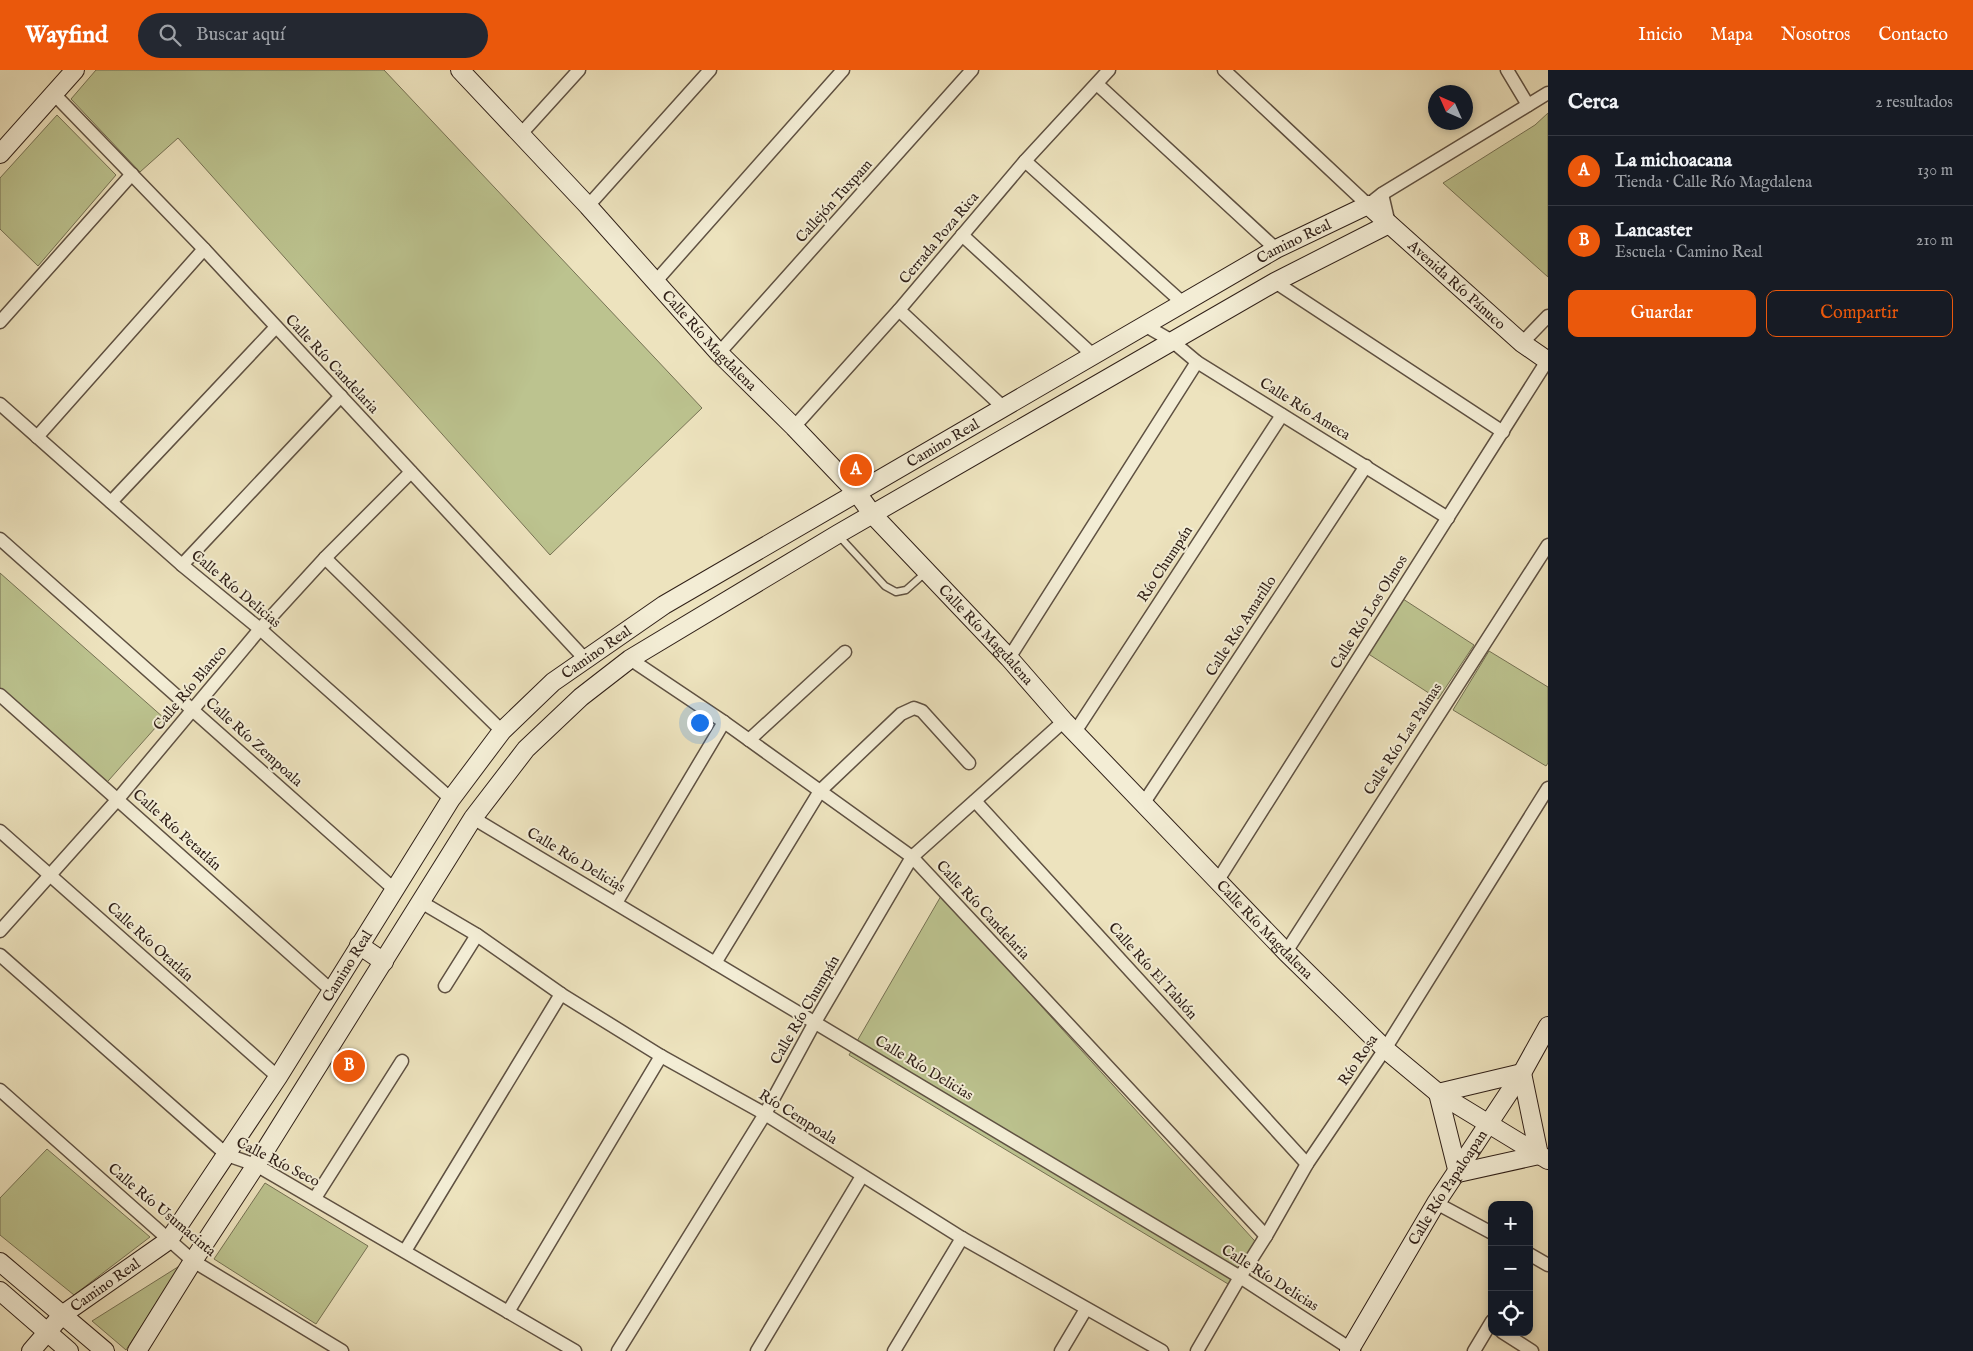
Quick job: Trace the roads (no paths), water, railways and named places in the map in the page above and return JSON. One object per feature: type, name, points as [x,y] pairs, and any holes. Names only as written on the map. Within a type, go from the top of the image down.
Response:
[{"type":"street","points":[[0,154],[74,70]]},
{"type":"street","name":"Calle Río Magdalena","points":[[460,70],[588,206],[720,354],[794,427],[926,572],[1009,658],[1069,727],[1286,952],[1385,1049],[1438,1092],[1543,1157]]},
{"type":"street","points":[[520,135],[579,70]]},
{"type":"street","points":[[588,206],[710,70]]},
{"type":"street","points":[[656,281],[843,70]]},
{"type":"street","name":"Callejón Tuxpam","points":[[720,354],[972,70]]},
{"type":"street","name":"Cerrada Poza Rica","points":[[794,427],[899,310],[1025,161],[1109,70]]},
{"type":"street","points":[[1224,70],[1368,206]]},
{"type":"street","points":[[1507,70],[1528,105]]},
{"type":"street","points":[[1097,84],[1276,249]]},
{"type":"street","name":"Calle Río Candelaria","points":[[53,93],[204,250],[585,659]]},
{"type":"street","name":"Camino Real","points":[[31,1351],[62,1315],[169,1240],[278,1077],[451,799],[502,731],[553,682],[664,605],[1005,409],[1276,249],[1368,206],[1382,194],[1548,93]]},
{"type":"street","points":[[1025,161],[1184,304]]},
{"type":"street","points":[[0,322],[132,174]]},
{"type":"street","points":[[1382,194],[1389,224]]},
{"type":"street","name":"Avenida Río Pánuco","points":[[1368,206],[1522,342],[1548,361]]},
{"type":"street","name":"Camino Real","points":[[137,1351],[384,962],[473,818],[526,749],[581,698],[630,659],[838,534],[1275,282],[1389,224]]},
{"type":"street","points":[[962,235],[1094,356]]},
{"type":"street","points":[[37,437],[204,250]]},
{"type":"street","points":[[1275,282],[1502,432]]},
{"type":"street","points":[[899,310],[1005,409]]},
{"type":"street","points":[[1522,342],[1548,316]]},
{"type":"street","name":"Calle Río Ameca","points":[[1146,326],[1172,341],[1197,362],[1448,518]]},
{"type":"street","points":[[111,502],[276,327]]},
{"type":"street","name":"Calle Río Los Olmos","points":[[1218,880],[1548,361]]},
{"type":"street","points":[[1009,658],[1197,362]]},
{"type":"street","points":[[182,565],[341,396]]},
{"type":"street","name":"Calle Río Delicias","points":[[0,404],[182,565],[260,629],[451,799]]},
{"type":"street","name":"Río Chumpán","points":[[1069,727],[1282,414]]},
{"type":"street","name":"Calle Río Amarillo","points":[[1143,804],[1366,466]]},
{"type":"street","name":"Calle Río Blanco","points":[[0,931],[118,799],[260,629],[325,558],[411,472]]},
{"type":"street","name":"Calle Río Zempoala","points":[[0,540],[395,890]]},
{"type":"street","name":"Calle Río Las Palmas","points":[[1286,952],[1548,545]]},
{"type":"street","points":[[325,558],[502,731]]},
{"type":"street","points":[[664,605],[678,629]]},
{"type":"street","points":[[749,740],[845,652]]},
{"type":"street","name":"Calle Río Candelaria","points":[[630,659],[724,722],[912,857],[1266,1236]]},
{"type":"street","name":"Calle Río Petatlán","points":[[0,695],[331,990]]},
{"type":"street","points":[[715,963],[820,791],[901,714],[914,708],[927,716],[969,763]]},
{"type":"street","points":[[616,903],[724,722]]},
{"type":"street","name":"Calle Río Chumpán","points":[[618,1351],[765,1114],[912,857],[975,801],[1069,727]]},
{"type":"street","name":"Río Rosa","points":[[1197,1351],[1307,1164],[1385,1049],[1548,788]]},
{"type":"street","name":"Calle Río El Tablón","points":[[975,801],[1307,1164]]},
{"type":"street","name":"Calle Río Delicias","points":[[473,818],[1240,1276],[1351,1350]]},
{"type":"street","name":"Calle Río Otatlán","points":[[0,831],[278,1077]]},
{"type":"street","name":"Río Cempoala","points":[[421,902],[477,935],[561,994],[661,1056],[765,1114],[962,1238],[1162,1351]]},
{"type":"street","points":[[445,986],[477,935]]},
{"type":"street","points":[[359,945],[384,962]]},
{"type":"street","name":"Calle Río Seco","points":[[0,956],[227,1155],[256,1165],[315,1198],[574,1351]]},
{"type":"street","points":[[405,1251],[561,994]]},
{"type":"street","points":[[320,1011],[344,1025]]},
{"type":"street","name":"Calle Río Papaloapan","points":[[1351,1350],[1436,1203],[1458,1173],[1522,1073],[1548,1026]]},
{"type":"street","points":[[508,1312],[661,1056]]},
{"type":"street","points":[[315,1198],[402,1061]]},
{"type":"street","points":[[1522,1073],[1543,1157],[1458,1173],[1438,1092],[1522,1073]]},
{"type":"street","name":"Calle Río Usumacinta","points":[[0,1090],[193,1261],[342,1351]]},
{"type":"street","points":[[756,1351],[862,1176]]},
{"type":"street","points":[[1436,1203],[1488,1232]]},
{"type":"street","points":[[894,1351],[962,1238]]},
{"type":"street","points":[[1533,1258],[1548,1265]]},
{"type":"street","points":[[0,1262],[105,1351]]},
{"type":"street","points":[[0,1291],[69,1351]]},
{"type":"street","points":[[1060,1351],[1086,1309]]},
{"type":"street","points":[[152,1329],[156,1351]]},
{"type":"street","points":[[1474,1351],[1488,1329]]},
{"type":"street","points":[[1508,1336],[1532,1351]]},
{"type":"lane","points":[[838,534],[885,586],[896,592],[906,590],[926,572]]},
{"type":"place","name":"La michoacana","points":[[856,470]]},
{"type":"place","name":"Lancaster","points":[[349,1066]]}]
